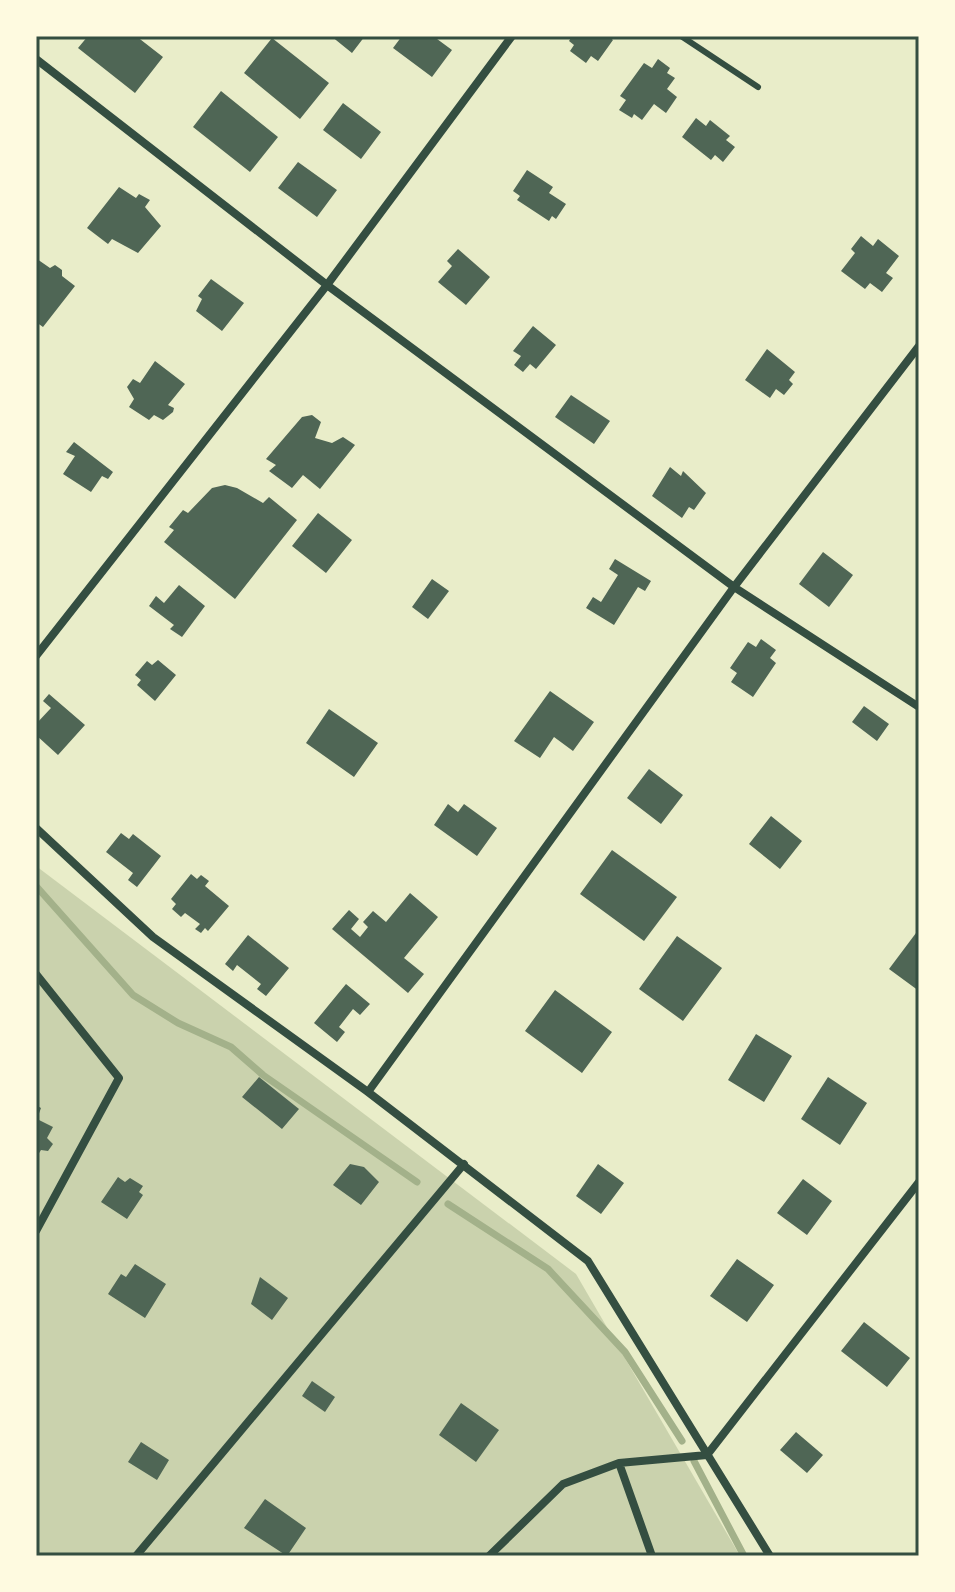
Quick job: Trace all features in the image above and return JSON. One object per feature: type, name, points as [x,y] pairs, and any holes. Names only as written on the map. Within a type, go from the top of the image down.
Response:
[{"type":"street","points":[[36,656],[327,285],[512,36]]},
{"type":"street","points":[[36,59],[327,285],[734,587],[919,707]]},
{"type":"street","points":[[368,1092],[734,587],[919,346]]},
{"type":"street","points":[[36,828],[153,937],[368,1092],[588,1261],[770,1556]]},
{"type":"street","points":[[36,974],[119,1078],[36,1231]]},
{"type":"street","points":[[136,1556],[464,1164]]},
{"type":"street","points":[[489,1556],[563,1484],[619,1463],[707,1455],[919,1182]]},
{"type":"street","points":[[619,1463],[652,1556]]},
{"type":"lane","points":[[681,36],[758,87]]},
{"type":"green space","points":[[36,866],[576,1274],[740,1556],[36,1556]]},
{"type":"building","points":[[88,36],[136,36],[163,57],[135,93],[78,48]]},
{"type":"building","points":[[331,36],[365,36],[352,53]]},
{"type":"building","points":[[402,36],[433,36],[452,50],[432,77],[393,48]]},
{"type":"building","points":[[572,36],[608,36],[613,40],[598,61],[591,56],[586,63],[570,51],[574,45],[569,41]]},
{"type":"building","points":[[272,38],[329,83],[300,119],[244,73]]},
{"type":"building","points":[[658,59],[670,68],[667,73],[675,78],[667,89],[677,97],[666,113],[654,104],[642,120],[634,114],[632,118],[619,110],[626,100],[620,96],[644,63],[652,68]]},
{"type":"building","points":[[221,91],[278,137],[250,172],[193,127]]},
{"type":"building","points":[[343,103],[381,132],[361,159],[323,130]]},
{"type":"building","points":[[696,118],[706,126],[710,120],[730,136],[726,140],[735,147],[723,162],[715,155],[711,160],[682,137]]},
{"type":"building","points":[[298,162],[337,190],[317,217],[278,188]]},
{"type":"building","points":[[527,170],[553,187],[549,193],[566,204],[556,219],[552,216],[549,221],[517,200],[520,196],[513,191]]},
{"type":"building","points":[[119,187],[136,198],[139,194],[150,200],[145,207],[161,226],[138,253],[112,239],[108,244],[87,228]]},
{"type":"building","points":[[861,236],[873,246],[878,239],[899,256],[886,273],[893,278],[882,292],[870,283],[865,289],[841,271],[855,253],[851,249]]},
{"type":"building","points":[[458,249],[490,277],[466,305],[438,282],[452,266],[447,261]]},
{"type":"building","points":[[37,259],[50,268],[55,265],[62,270],[62,276],[75,286],[43,327],[36,322]]},
{"type":"building","points":[[211,279],[244,303],[222,331],[196,311],[202,299],[198,296]]},
{"type":"building","points":[[533,326],[556,345],[536,369],[530,364],[523,372],[514,365],[521,356],[513,351]]},
{"type":"building","points":[[767,349],[795,372],[789,380],[793,384],[784,395],[776,389],[770,398],[745,380]]},
{"type":"building","points":[[155,361],[185,384],[168,405],[174,408],[173,412],[163,420],[154,415],[149,420],[129,407],[134,399],[127,387],[133,379],[140,383]]},
{"type":"building","points":[[571,395],[610,421],[594,444],[555,417]]},
{"type":"building","points":[[312,415],[321,422],[315,438],[332,443],[343,437],[355,445],[320,489],[303,475],[292,488],[269,471],[276,465],[266,459],[302,417]]},
{"type":"building","points":[[74,442],[113,472],[108,479],[102,476],[91,492],[63,474],[75,456],[66,452]]},
{"type":"building","points":[[670,467],[681,476],[683,471],[706,493],[694,510],[689,507],[682,518],[652,496]]},
{"type":"building","points":[[225,485],[237,488],[263,503],[269,497],[297,520],[235,599],[164,542],[174,530],[169,527],[183,510],[188,513],[212,488]]},
{"type":"building","points":[[318,513],[352,540],[326,573],[292,546]]},
{"type":"building","points":[[823,552],[853,575],[829,607],[799,584]]},
{"type":"building","points":[[615,559],[651,581],[645,591],[638,587],[614,625],[586,608],[593,597],[601,602],[618,575],[609,569]]},
{"type":"building","points":[[432,579],[449,591],[428,619],[412,607]]},
{"type":"building","points":[[179,585],[205,606],[182,637],[170,629],[174,625],[149,606],[156,596],[164,603]]},
{"type":"building","points":[[761,639],[776,650],[770,658],[776,663],[753,697],[731,682],[737,673],[730,668],[748,642],[756,647]]},
{"type":"building","points":[[158,660],[176,675],[155,701],[137,685],[141,680],[135,675],[147,661],[152,665]]},
{"type":"building","points":[[550,691],[594,722],[573,751],[554,737],[540,758],[514,741]]},
{"type":"building","points":[[49,694],[85,725],[58,755],[36,735],[36,724],[51,708],[43,701]]},
{"type":"building","points":[[864,706],[889,724],[877,741],[852,722]]},
{"type":"building","points":[[329,709],[378,743],[354,777],[306,743]]},
{"type":"building","points":[[649,769],[683,795],[661,824],[627,798]]},
{"type":"building","points":[[448,804],[458,812],[464,804],[497,828],[477,856],[434,825]]},
{"type":"building","points":[[771,816],[802,841],[780,869],[749,844]]},
{"type":"building","points":[[121,833],[129,839],[133,834],[161,856],[137,887],[128,880],[133,873],[106,852]]},
{"type":"building","points":[[612,850],[677,897],[644,941],[580,894]]},
{"type":"building","points":[[191,874],[197,879],[201,875],[209,881],[205,886],[229,906],[208,931],[205,928],[201,933],[195,929],[200,924],[185,913],[181,917],[172,909],[176,904],[171,899]]},
{"type":"building","points":[[410,893],[438,917],[404,958],[424,974],[408,993],[332,929],[349,910],[359,919],[351,929],[360,937],[368,927],[363,922],[373,911],[386,922]]},
{"type":"building","points":[[916,933],[919,935],[919,991],[889,969]]},
{"type":"building","points":[[248,935],[289,968],[266,996],[257,989],[261,984],[237,965],[233,971],[225,964]]},
{"type":"building","points":[[677,936],[722,968],[683,1021],[639,989]]},
{"type":"building","points":[[346,984],[370,1004],[360,1015],[353,1009],[339,1027],[345,1032],[337,1042],[314,1023]]},
{"type":"building","points":[[555,990],[612,1032],[582,1073],[525,1031]]},
{"type":"building","points":[[756,1034],[792,1056],[764,1102],[728,1080]]},
{"type":"building","points":[[259,1077],[299,1109],[282,1129],[242,1097]]},
{"type":"building","points":[[828,1077],[867,1103],[840,1145],[801,1119]]},
{"type":"building","points":[[36,1105],[41,1108],[37,1119],[53,1127],[47,1138],[53,1144],[48,1151],[41,1150],[36,1158]]},
{"type":"building","points":[[350,1164],[364,1167],[379,1182],[361,1205],[333,1185]]},
{"type":"building","points":[[598,1164],[624,1183],[601,1214],[576,1196]]},
{"type":"building","points":[[118,1177],[125,1182],[130,1178],[143,1186],[139,1192],[143,1195],[127,1219],[101,1202]]},
{"type":"building","points":[[803,1179],[832,1201],[807,1235],[777,1213]]},
{"type":"building","points":[[737,1259],[774,1285],[747,1322],[710,1296]]},
{"type":"building","points":[[135,1264],[166,1284],[145,1318],[108,1294],[121,1274],[126,1277]]},
{"type":"building","points":[[260,1277],[288,1298],[272,1320],[251,1304]]},
{"type":"building","points":[[864,1322],[910,1358],[887,1387],[841,1351]]},
{"type":"building","points":[[312,1381],[335,1397],[325,1412],[302,1396]]},
{"type":"building","points":[[461,1403],[499,1430],[476,1462],[439,1435]]},
{"type":"building","points":[[796,1432],[823,1455],[807,1473],[780,1450]]},
{"type":"building","points":[[141,1442],[169,1460],[157,1480],[128,1462]]},
{"type":"building","points":[[265,1499],[306,1528],[287,1556],[244,1528]]},
{"type":"waterway","points":[[36,886],[133,995],[178,1023],[231,1047],[263,1075],[417,1182]]},
{"type":"waterway","points":[[448,1204],[548,1269],[625,1352],[682,1441]]},
{"type":"waterway","points":[[694,1461],[744,1556]]}]
